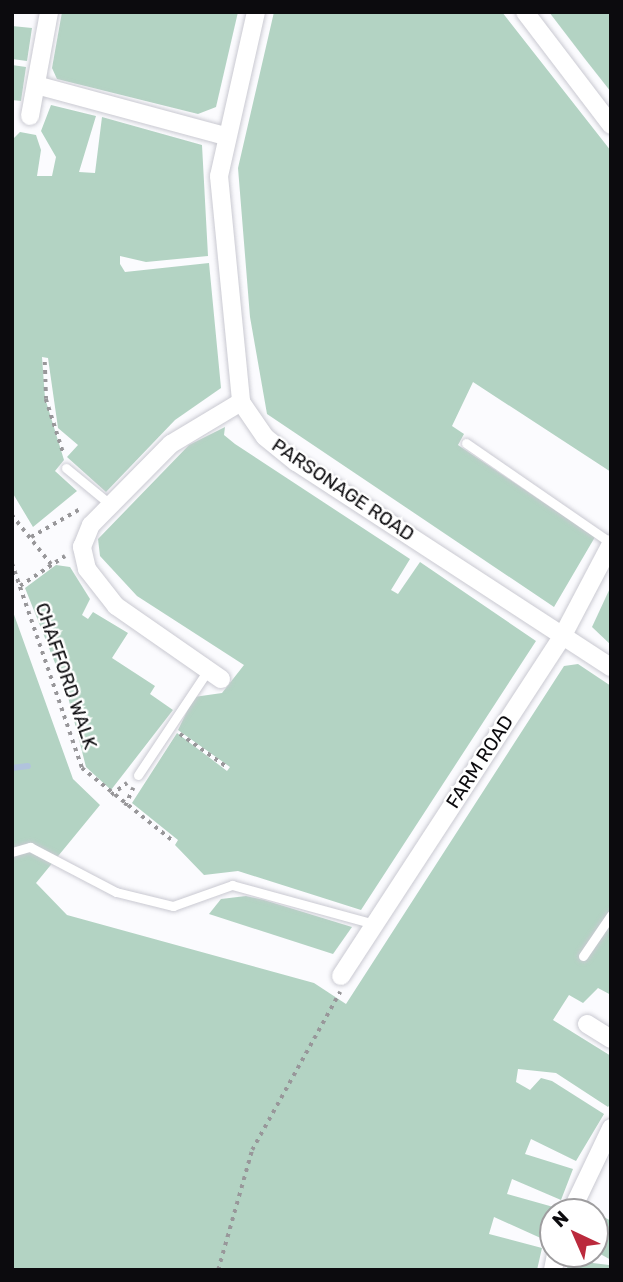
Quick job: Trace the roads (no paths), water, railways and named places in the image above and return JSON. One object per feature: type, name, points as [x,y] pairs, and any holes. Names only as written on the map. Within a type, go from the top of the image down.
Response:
[{"type":"street","points":[[30,116],[49,12]]},
{"type":"street","name":"PARSONAGE ROAD","points":[[256,12],[225,136],[219,176],[241,402],[265,437],[296,462],[611,667]]},
{"type":"street","points":[[525,12],[611,125]]},
{"type":"street","points":[[36,85],[225,136]]},
{"type":"street","points":[[215,675],[116,607],[87,569],[82,547],[111,505],[171,444],[241,402]]},
{"type":"street","name":"FARM ROAD","points":[[341,976],[563,635],[611,543]]},
{"type":"street","points":[[587,1024],[611,1039]]},
{"type":"street","points":[[578,1198],[611,1128]]},
{"type":"lane","points":[[466,443],[611,543]]},
{"type":"lane","points":[[66,468],[111,505]]},
{"type":"lane","points":[[138,775],[170,726],[215,675]]},
{"type":"lane","points":[[12,852],[30,847],[116,892],[173,906],[232,885],[375,924]]},
{"type":"lane","points":[[583,956],[611,915]]},
{"type":"waterway","points":[[12,768],[28,766]]}]
